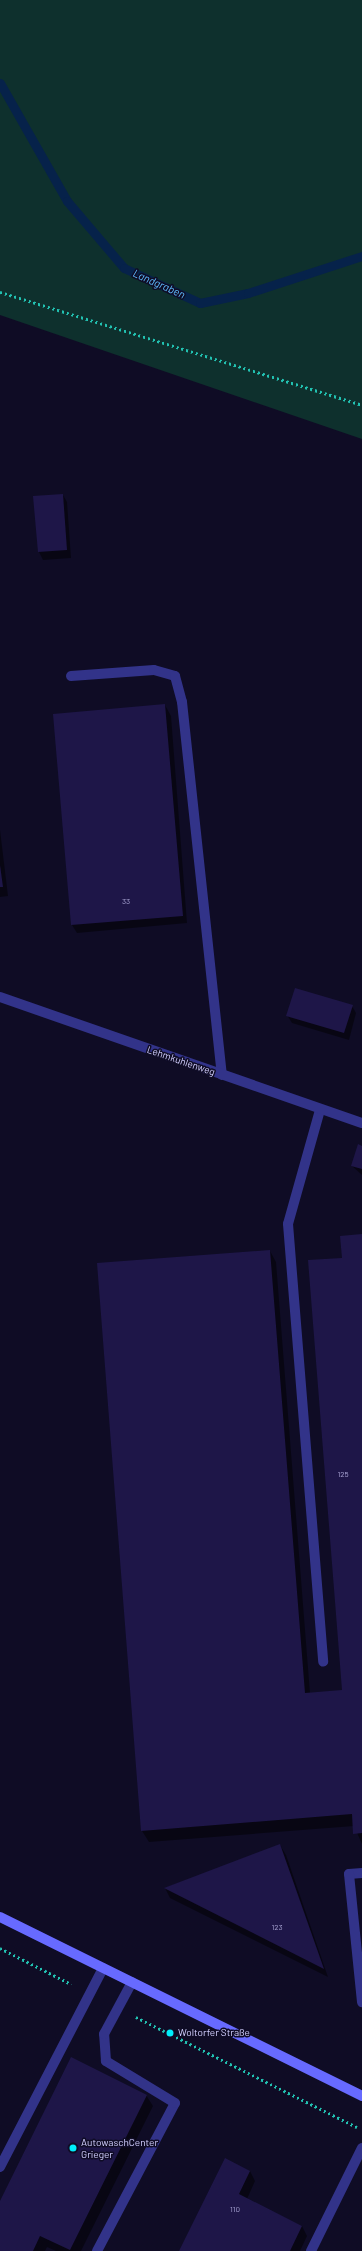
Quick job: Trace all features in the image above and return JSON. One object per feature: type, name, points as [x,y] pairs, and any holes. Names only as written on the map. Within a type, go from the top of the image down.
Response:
[{"type":"street","points":[[72,676],[154,670],[175,676],[182,702],[222,1075]]},
{"type":"street","name":"Lehmkuhlenweg","points":[[0,997],[320,1110],[362,1123]]},
{"type":"street","points":[[320,1110],[288,1224],[323,1662]]},
{"type":"street","points":[[362,1873],[349,1874],[362,2002]]},
{"type":"street","points":[[0,1917],[362,2096]]},
{"type":"street","points":[[0,2167],[103,1968]]},
{"type":"street","points":[[97,2251],[175,2103],[106,2061],[104,2034],[132,1982]]},
{"type":"street","points":[[311,2251],[362,2148]]},
{"type":"path","points":[[0,292],[362,405]]},
{"type":"path","points":[[0,1948],[90,1993]]},
{"type":"path","points":[[118,2008],[362,2129]]},
{"type":"green space","points":[[0,0],[362,0],[362,439],[0,315]]},
{"type":"building","points":[[63,494],[67,550],[38,552],[33,496]]},
{"type":"building","points":[[165,704],[183,916],[71,925],[53,714]]},
{"type":"building","points":[[0,865],[3,887],[0,887]]},
{"type":"building","points":[[295,988],[353,1005],[344,1033],[286,1016]]},
{"type":"building","points":[[358,1144],[362,1146],[362,1169],[351,1166]]},
{"type":"building","points":[[362,1234],[362,1833],[353,1834],[352,1814],[141,1831],[97,1263],[270,1250],[305,1693],[342,1690],[308,1260],[342,1258],[340,1236]]},
{"type":"building","points":[[280,1844],[324,1969],[164,1888]]},
{"type":"building","name":"AutowaschCenter Grieger","points":[[71,2057],[147,2095],[70,2250],[40,2236],[33,2251],[0,2251],[0,2201]]},
{"type":"building","points":[[225,2158],[250,2171],[239,2194],[302,2226],[290,2251],[179,2251]]},
{"type":"waterway","name":"Landgraben","points":[[0,83],[67,201],[124,268],[200,303],[248,293],[362,256]]},
{"type":"place","name":"Woltorfer Straße","points":[[170,2033]]},
{"type":"place","name":"AutowaschCenter Grieger","points":[[73,2148]]}]
